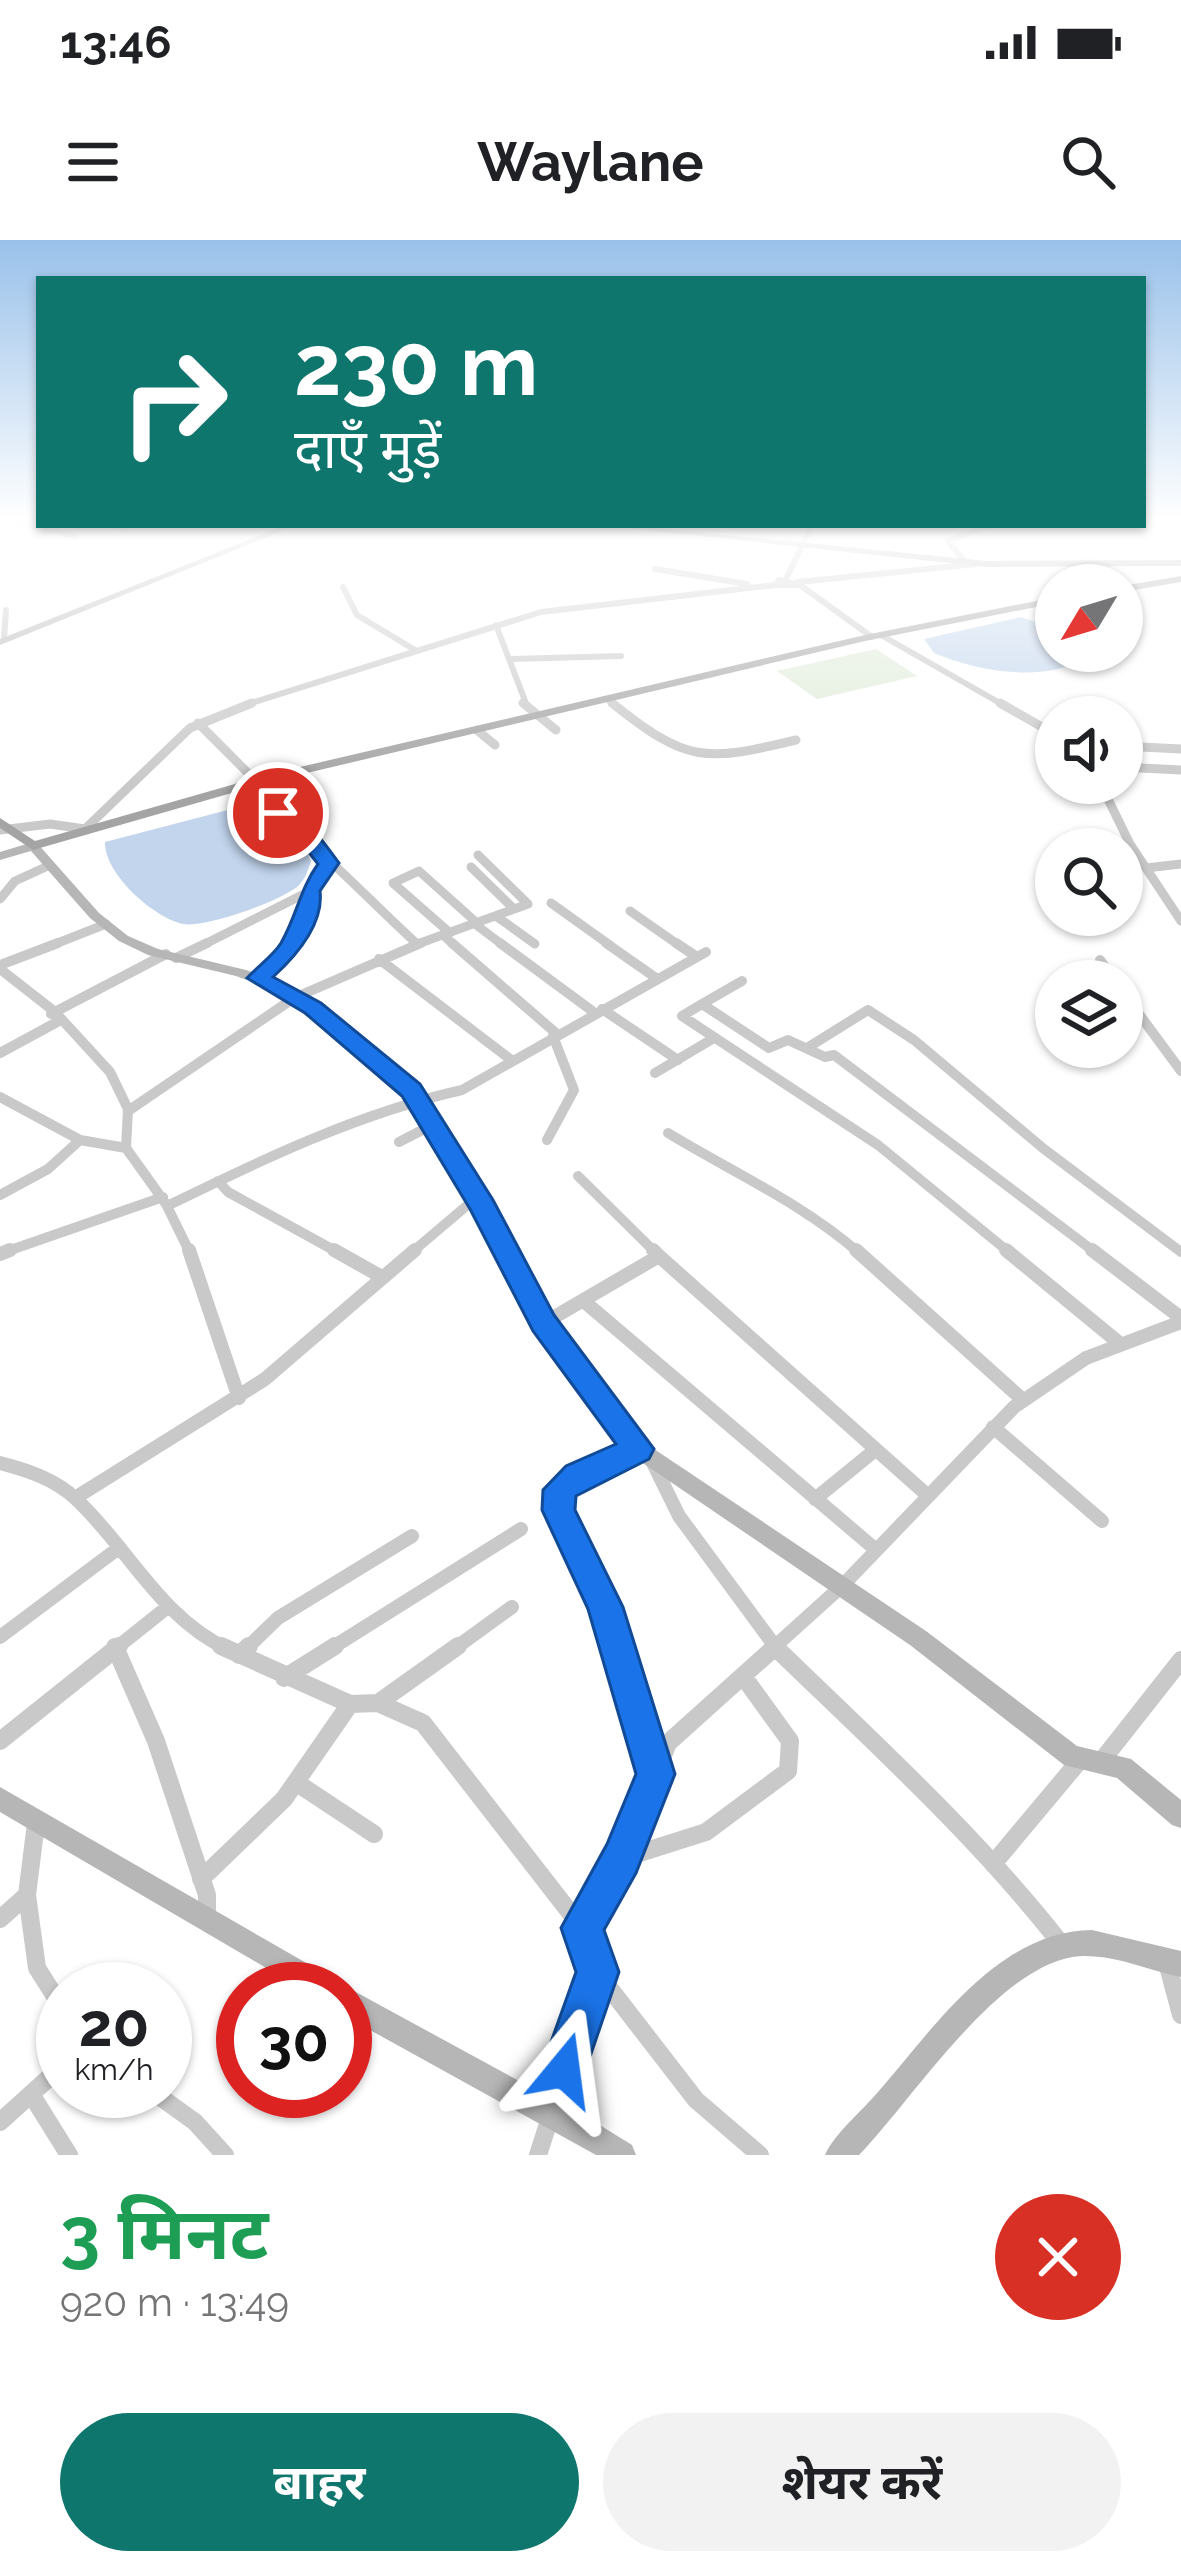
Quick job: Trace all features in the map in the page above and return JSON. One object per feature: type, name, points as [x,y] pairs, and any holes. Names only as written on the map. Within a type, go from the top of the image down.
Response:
[{"type":"main road","points":[[3,639],[83,607]]},
{"type":"main road","points":[[0,856],[257,782],[876,636],[1019,607]]},
{"type":"main road","points":[[4,827],[33,845],[106,924],[139,946],[259,978],[351,1037],[418,1100],[477,1197],[544,1323],[644,1454],[843,1585],[1021,1722],[1080,1760],[1103,1759],[1123,1767],[1181,1816]]},
{"type":"main road","points":[[0,1799],[281,1962]]},
{"type":"main road","points":[[846,2152],[1002,1977],[1063,1946],[1108,1944],[1174,1962]]},
{"type":"main road","points":[[372,2016],[440,2058],[553,2111],[622,2155]]},
{"type":"street","points":[[353,607],[357,615],[415,650]]},
{"type":"street","points":[[4,827],[50,824],[85,829],[198,723],[496,625],[576,607]]},
{"type":"street","points":[[823,607],[849,630],[851,642]]},
{"type":"street","points":[[832,607],[1035,723]]},
{"type":"street","points":[[3,639],[6,610]]},
{"type":"street","points":[[496,625],[512,659],[522,702],[556,730]]},
{"type":"street","points":[[512,659],[621,656]]},
{"type":"street","points":[[607,699],[657,740],[691,758],[720,758],[796,740]]},
{"type":"street","points":[[198,723],[257,782]]},
{"type":"street","points":[[477,730],[495,745]]},
{"type":"street","points":[[1143,747],[1181,749]]},
{"type":"street","points":[[1143,768],[1181,770]]},
{"type":"street","points":[[238,787],[298,826],[328,863],[417,944]]},
{"type":"street","points":[[1111,804],[1181,920]]},
{"type":"street","points":[[128,1111],[294,998],[527,900],[478,855]]},
{"type":"street","points":[[0,1053],[55,1017],[171,956],[310,891],[328,863]]},
{"type":"street","points":[[1146,868],[1181,864]]},
{"type":"street","points":[[0,899],[15,881],[50,865]]},
{"type":"street","points":[[471,867],[514,909]]},
{"type":"street","points":[[547,1140],[576,1102],[578,1091],[555,1035],[393,883],[419,871],[476,923],[599,1011],[678,1060]]},
{"type":"street","points":[[259,978],[296,938],[311,904],[310,891]]},
{"type":"street","points":[[551,903],[656,978]]},
{"type":"street","points":[[0,1254],[165,1202],[418,1100],[462,1090],[701,954],[630,911]]},
{"type":"street","points":[[496,916],[535,944]]},
{"type":"street","points":[[106,924],[0,967],[107,1068],[128,1111],[126,1148],[165,1202],[210,1296],[239,1398]]},
{"type":"street","points":[[379,959],[510,1059]]},
{"type":"street","points":[[742,981],[682,1016],[878,1144],[1118,1342]]},
{"type":"street","points":[[701,1004],[769,1048],[788,1040],[825,1057],[834,1055],[856,1069],[1181,1320]]},
{"type":"street","points":[[807,1048],[868,1010],[914,1040],[1044,1149],[1181,1252]]},
{"type":"street","points":[[1143,1019],[1181,1071]]},
{"type":"street","points":[[656,1073],[714,1038]]},
{"type":"street","points":[[0,1097],[80,1140],[126,1148]]},
{"type":"street","points":[[399,1142],[434,1124]]},
{"type":"street","points":[[668,1133],[787,1206],[817,1216],[1023,1400]]},
{"type":"street","points":[[0,1195],[48,1169],[80,1140]]},
{"type":"street","points":[[578,1176],[659,1256],[926,1495]]},
{"type":"street","points":[[218,1181],[228,1192],[382,1277]]},
{"type":"street","points":[[75,1498],[239,1398],[477,1197]]},
{"type":"street","points":[[544,1323],[586,1304],[659,1256]]},
{"type":"street","points":[[586,1304],[875,1550]]},
{"type":"street","points":[[582,1928],[621,1858],[668,1743],[843,1585],[1023,1400],[1118,1342],[1181,1320]]},
{"type":"street","points":[[993,1427],[1102,1521]]},
{"type":"street","points":[[815,1499],[874,1450]]},
{"type":"street","points":[[656,1774],[605,1607],[559,1510],[560,1490],[577,1476],[644,1454],[679,1516],[775,1646],[853,1718],[993,1864],[1063,1946]]},
{"type":"street","points":[[0,1463],[34,1472],[75,1498],[116,1550],[204,1638],[350,1704],[378,1703],[424,1723],[582,1928],[597,1972],[696,2100],[760,2155]]},
{"type":"street","points":[[284,1678],[521,1529]]},
{"type":"street","points":[[239,1655],[278,1618],[412,1536]]},
{"type":"street","points":[[0,1637],[116,1550]]},
{"type":"street","points":[[0,1741],[169,1606]]},
{"type":"street","points":[[378,1703],[512,1607]]},
{"type":"street","points":[[115,1647],[156,1741],[201,1879],[207,1919]]},
{"type":"street","points":[[1103,1759],[1181,1660]]},
{"type":"street","points":[[621,1858],[706,1832],[788,1772],[790,1741],[743,1676]]},
{"type":"street","points":[[201,1879],[267,1824],[299,1785],[350,1704]]},
{"type":"street","points":[[993,1864],[1080,1760]]},
{"type":"street","points":[[299,1785],[374,1834]]},
{"type":"street","points":[[36,1823],[27,1894],[36,1962]]},
{"type":"street","points":[[0,1919],[27,1894]]},
{"type":"street","points":[[1174,1962],[1181,2015]]},
{"type":"street","points":[[538,2155],[587,1990],[597,1972]]},
{"type":"street","points":[[0,2122],[36,2090]]},
{"type":"street","points":[[32,2094],[69,2155]]},
{"type":"street","points":[[189,2118],[225,2155]]},
{"type":"green space","points":[[876,649],[917,676],[817,699],[777,671]]},
{"type":"water","points":[[1021,617],[1035,622],[1035,672],[990,669],[951,659],[934,653],[924,639]]},
{"type":"water","points":[[243,806],[299,835],[311,861],[298,886],[243,912],[195,924],[172,920],[132,892],[107,854],[105,842]]},
{"type":"route","points":[[278,813],[298,826],[328,863],[310,891],[314,893],[311,904],[289,951],[259,978],[313,1008],[411,1090],[483,1207],[544,1323],[638,1449],[577,1476],[560,1490],[559,1510],[605,1607],[656,1774],[621,1858],[582,1928],[597,1972],[587,1990],[564,2070]]}]
